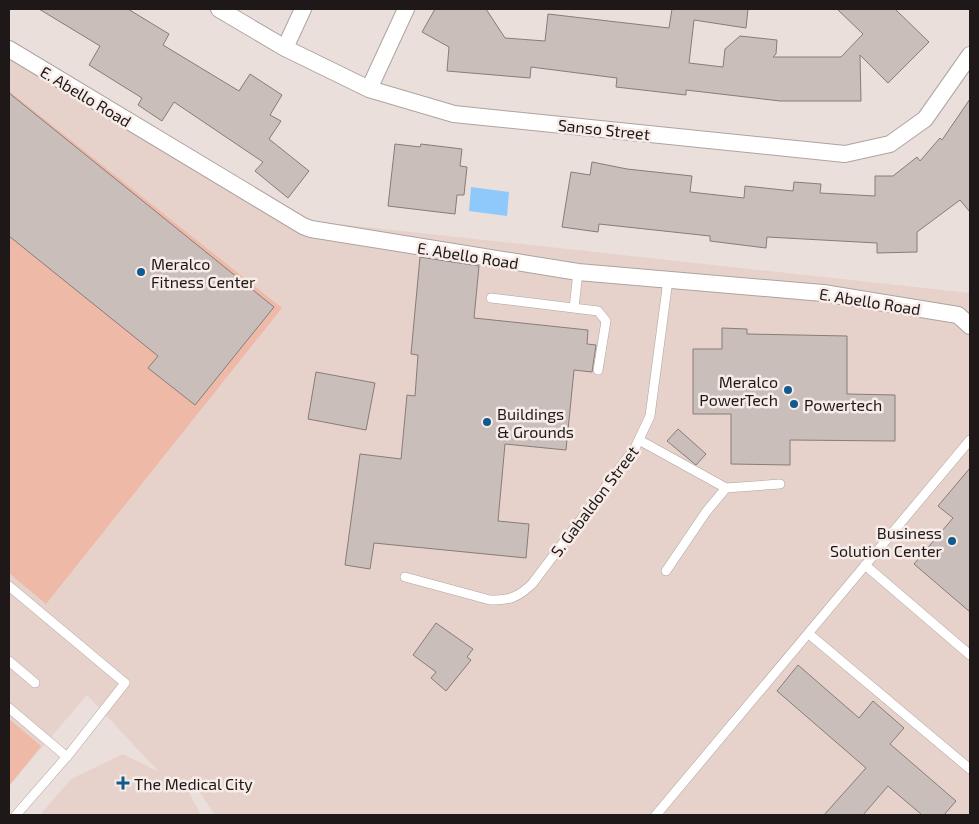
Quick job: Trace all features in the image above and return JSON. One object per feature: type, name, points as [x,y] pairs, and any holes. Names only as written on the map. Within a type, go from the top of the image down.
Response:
[{"type":"street","name":"Sanso Street","points":[[219,9],[285,48],[369,89],[454,114],[845,154],[890,144],[925,119],[970,55]]},
{"type":"street","points":[[285,48],[303,9]]},
{"type":"street","points":[[369,89],[406,9]]},
{"type":"street","name":"E. Abello Road","points":[[9,49],[310,229],[356,238],[578,272],[823,293],[966,318]]},
{"type":"lane","points":[[574,308],[578,272]]},
{"type":"lane","name":"S. Gabaldon Street","points":[[405,577],[490,600],[504,600],[520,596],[532,584],[635,448],[650,416],[668,280]]},
{"type":"lane","points":[[491,298],[598,311],[606,321],[598,370]]},
{"type":"lane","points":[[639,440],[726,488],[780,484]]},
{"type":"lane","points":[[656,815],[970,440]]},
{"type":"lane","points":[[666,571],[726,488]]},
{"type":"lane","points":[[865,565],[970,655]]},
{"type":"lane","points":[[9,586],[125,683],[67,757],[16,815]]},
{"type":"lane","points":[[809,634],[970,768]]},
{"type":"lane","points":[[9,661],[35,683]]},
{"type":"lane","points":[[9,708],[67,757]]},
{"type":"shaded area","points":[[9,42],[302,220],[970,293],[970,815],[215,815],[199,791],[181,783],[186,787],[201,815],[40,815],[71,779],[123,754],[159,772],[87,695],[9,786]]},
{"type":"shaded area","points":[[9,91],[282,308],[46,604],[9,573]]},
{"type":"shaded area","points":[[9,719],[41,746],[9,786]]},
{"type":"water","points":[[471,187],[509,192],[507,216],[469,211]]},
{"type":"building","points":[[39,9],[128,9],[169,34],[163,45],[239,91],[250,74],[282,95],[270,115],[281,121],[269,139],[309,171],[288,198],[255,171],[263,162],[174,102],[162,121],[138,105],[142,98],[89,65],[100,46]]},
{"type":"building","points":[[435,9],[486,9],[505,38],[545,41],[548,14],[669,28],[672,9],[748,9],[746,28],[694,20],[689,63],[723,67],[725,49],[740,36],[777,40],[776,54],[773,57],[841,57],[863,34],[837,9],[895,9],[929,42],[888,83],[860,55],[861,101],[780,101],[686,90],[686,95],[616,87],[617,78],[531,67],[530,78],[447,71],[449,47],[422,32]]},
{"type":"building","name":"Meralco Fitness Center","points":[[9,93],[274,307],[195,405],[148,368],[158,356],[9,236]]},
{"type":"building","points":[[970,99],[970,212],[960,200],[917,232],[917,252],[877,253],[877,243],[767,237],[766,248],[710,241],[710,236],[599,224],[598,232],[562,227],[571,172],[590,175],[592,162],[627,169],[692,176],[690,192],[744,198],[745,186],[793,191],[794,182],[821,184],[820,193],[875,196],[875,176],[893,176],[917,157],[920,161],[940,138],[942,140]]},
{"type":"building","points":[[395,144],[420,147],[421,144],[462,149],[460,166],[467,167],[464,195],[457,195],[455,214],[388,206]]},
{"type":"building","name":"Buildings & Grounds","points":[[420,257],[479,266],[474,318],[588,330],[587,344],[596,345],[592,372],[574,370],[566,450],[505,444],[498,521],[529,524],[526,558],[374,543],[370,569],[345,565],[360,454],[401,459],[407,395],[415,396],[418,355],[411,354]]},
{"type":"building","name":"Powertech","points":[[722,328],[747,329],[747,334],[847,336],[847,394],[895,395],[895,441],[790,440],[790,465],[731,464],[731,414],[693,414],[693,349],[722,349]]},
{"type":"building","points":[[316,372],[375,383],[366,430],[308,419]]},
{"type":"building","points":[[678,429],[706,454],[696,465],[667,441]]},
{"type":"building","name":"Business Solution Center","points":[[970,468],[970,612],[914,564],[953,518],[938,506]]},
{"type":"building","points":[[436,623],[473,649],[467,657],[471,660],[446,691],[431,678],[436,672],[413,655]]},
{"type":"building","points":[[798,665],[859,718],[873,701],[904,728],[890,744],[956,801],[944,815],[922,815],[888,786],[863,815],[824,815],[866,768],[777,691]]},
{"type":"place","name":"Meralco Fitness Center","points":[[141,272]]},
{"type":"place","name":"Meralco PowerTech","points":[[788,390]]},
{"type":"place","name":"Powertech","points":[[794,404]]},
{"type":"place","name":"Buildings & Grounds","points":[[487,422]]},
{"type":"place","name":"Business Solution Center","points":[[952,541]]},
{"type":"place","name":"The Medical City","points":[[123,783]]}]
